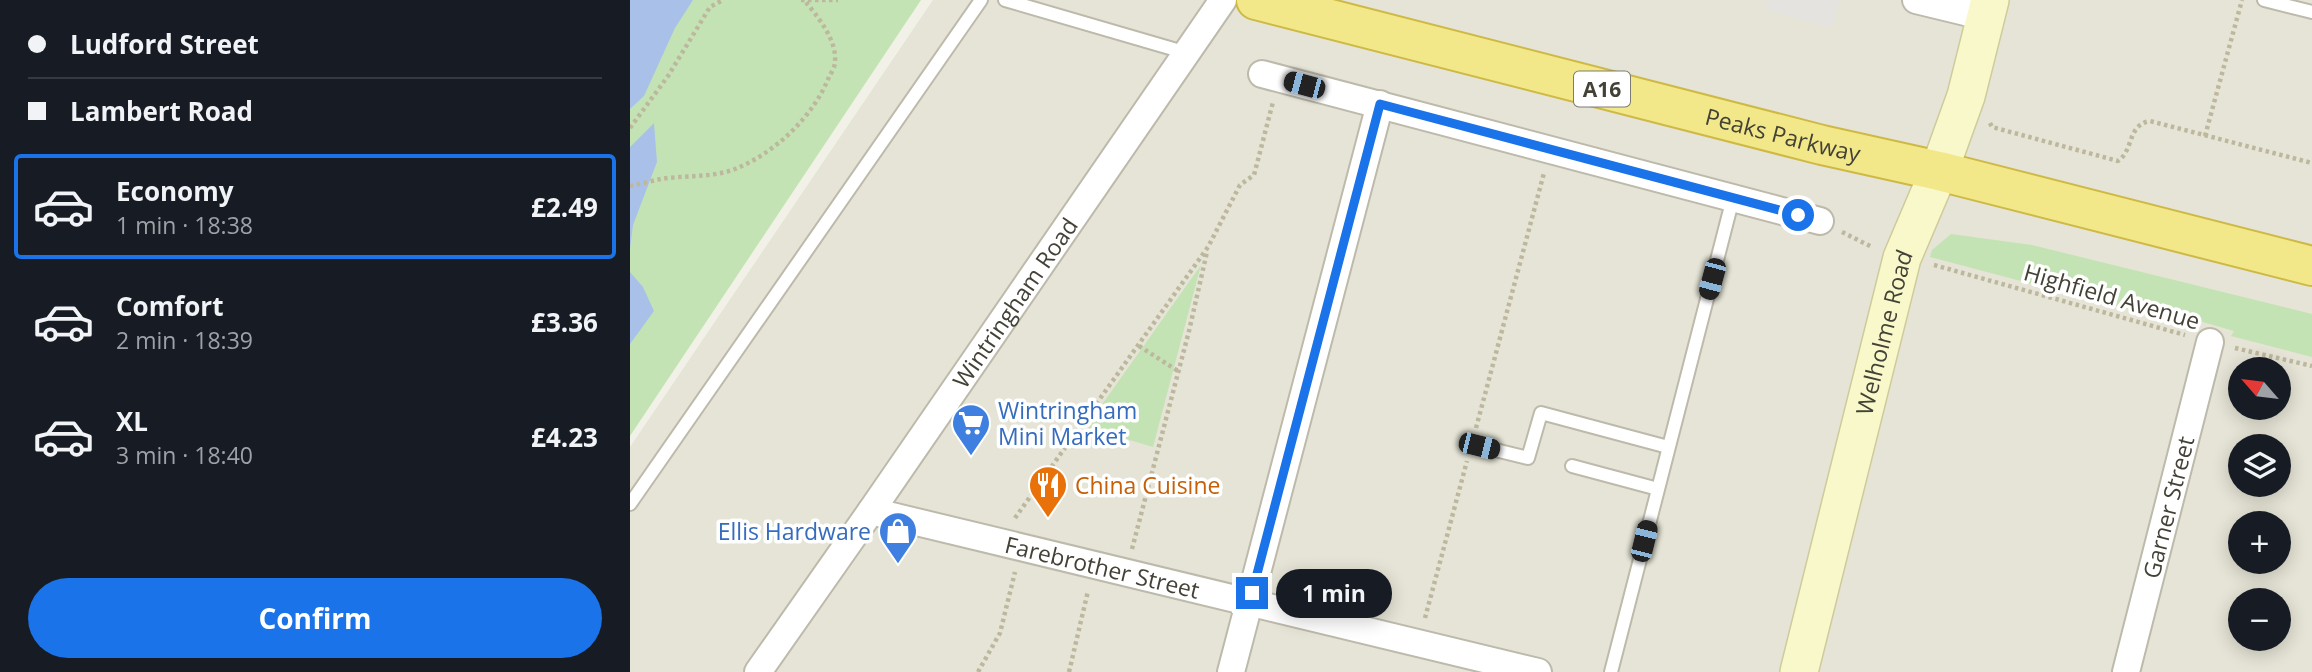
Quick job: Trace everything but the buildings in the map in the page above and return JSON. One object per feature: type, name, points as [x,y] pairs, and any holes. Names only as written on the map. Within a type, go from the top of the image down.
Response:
[{"type":"highway","name":"Peaks Parkway","points":[[1261,1],[1822,145],[1939,170],[2312,266]]},
{"type":"main road","name":"Welholme Road","points":[[1799,672],[1902,258],[1966,96],[1988,8]]},
{"type":"street","name":"Wintringham Road","points":[[758,672],[1223,0]]},
{"type":"street","points":[[1916,0],[1988,8]]},
{"type":"street","points":[[1270,76],[1820,221]]},
{"type":"street","points":[[1231,672],[1380,104]]},
{"type":"street","name":"Garner Street","points":[[2126,672],[2210,342]]},
{"type":"street","name":"Farebrother Street","points":[[871,511],[1538,672]]},
{"type":"lane","points":[[630,504],[981,0]]},
{"type":"lane","points":[[1005,0],[1188,53]]},
{"type":"lane","points":[[2264,0],[2312,12]]},
{"type":"lane","points":[[1611,672],[1733,198]]},
{"type":"lane","points":[[1479,446],[1528,458],[1541,413],[1668,447]]},
{"type":"lane","points":[[1572,466],[1658,489]]},
{"type":"path","points":[[630,128],[668,75],[710,7],[723,0]]},
{"type":"path","points":[[803,1],[838,0]]},
{"type":"path","points":[[2205,136],[2242,0]]},
{"type":"path","points":[[630,186],[734,169],[774,146],[802,121],[826,85],[835,63],[832,44],[821,21],[803,1]]},
{"type":"path","points":[[978,672],[1000,633],[1009,545],[1139,346],[1208,247],[1240,185],[1254,175],[1270,76]]},
{"type":"path","points":[[1992,127],[2118,161],[2126,152],[2133,132],[2141,123],[2150,121],[2312,163]]},
{"type":"path","points":[[1476,429],[1550,149]]},
{"type":"path","name":"Highfield Avenue","points":[[1820,221],[1869,246],[1902,258],[1927,262],[2210,342],[2312,366]]},
{"type":"path","points":[[1127,572],[1208,247]]},
{"type":"path","points":[[1139,346],[1178,371]]},
{"type":"path","points":[[1419,642],[1468,456]]},
{"type":"path","points":[[1069,672],[1085,611],[1093,564]]},
{"type":"shaded area","points":[[933,0],[2312,0],[2312,672],[630,672],[630,447]]},
{"type":"shaded area","points":[[1768,0],[1840,0],[1832,28],[1765,10]]},
{"type":"green space","points":[[630,0],[921,0],[630,436]]},
{"type":"green space","points":[[1951,234],[2032,245],[2312,314],[2312,357],[2231,336],[2234,331],[2189,318],[2187,325],[1930,257],[1932,250]]},
{"type":"green space","points":[[1201,265],[1153,447],[1086,427]]},
{"type":"water","points":[[630,0],[693,0],[675,28],[644,96],[630,109]]},
{"type":"water","points":[[654,123],[657,162],[633,225],[630,249],[630,147]]},
{"type":"water","points":[[630,272],[643,287],[654,311],[630,344]]},
{"type":"place","name":"Wintringham Mini Market","points":[[971,457]]},
{"type":"place","name":"China Cuisine","points":[[1048,519]]},
{"type":"place","name":"Ellis Hardware","points":[[898,565]]},
{"type":"route","points":[[1252,593],[1380,104],[1798,215]]}]
